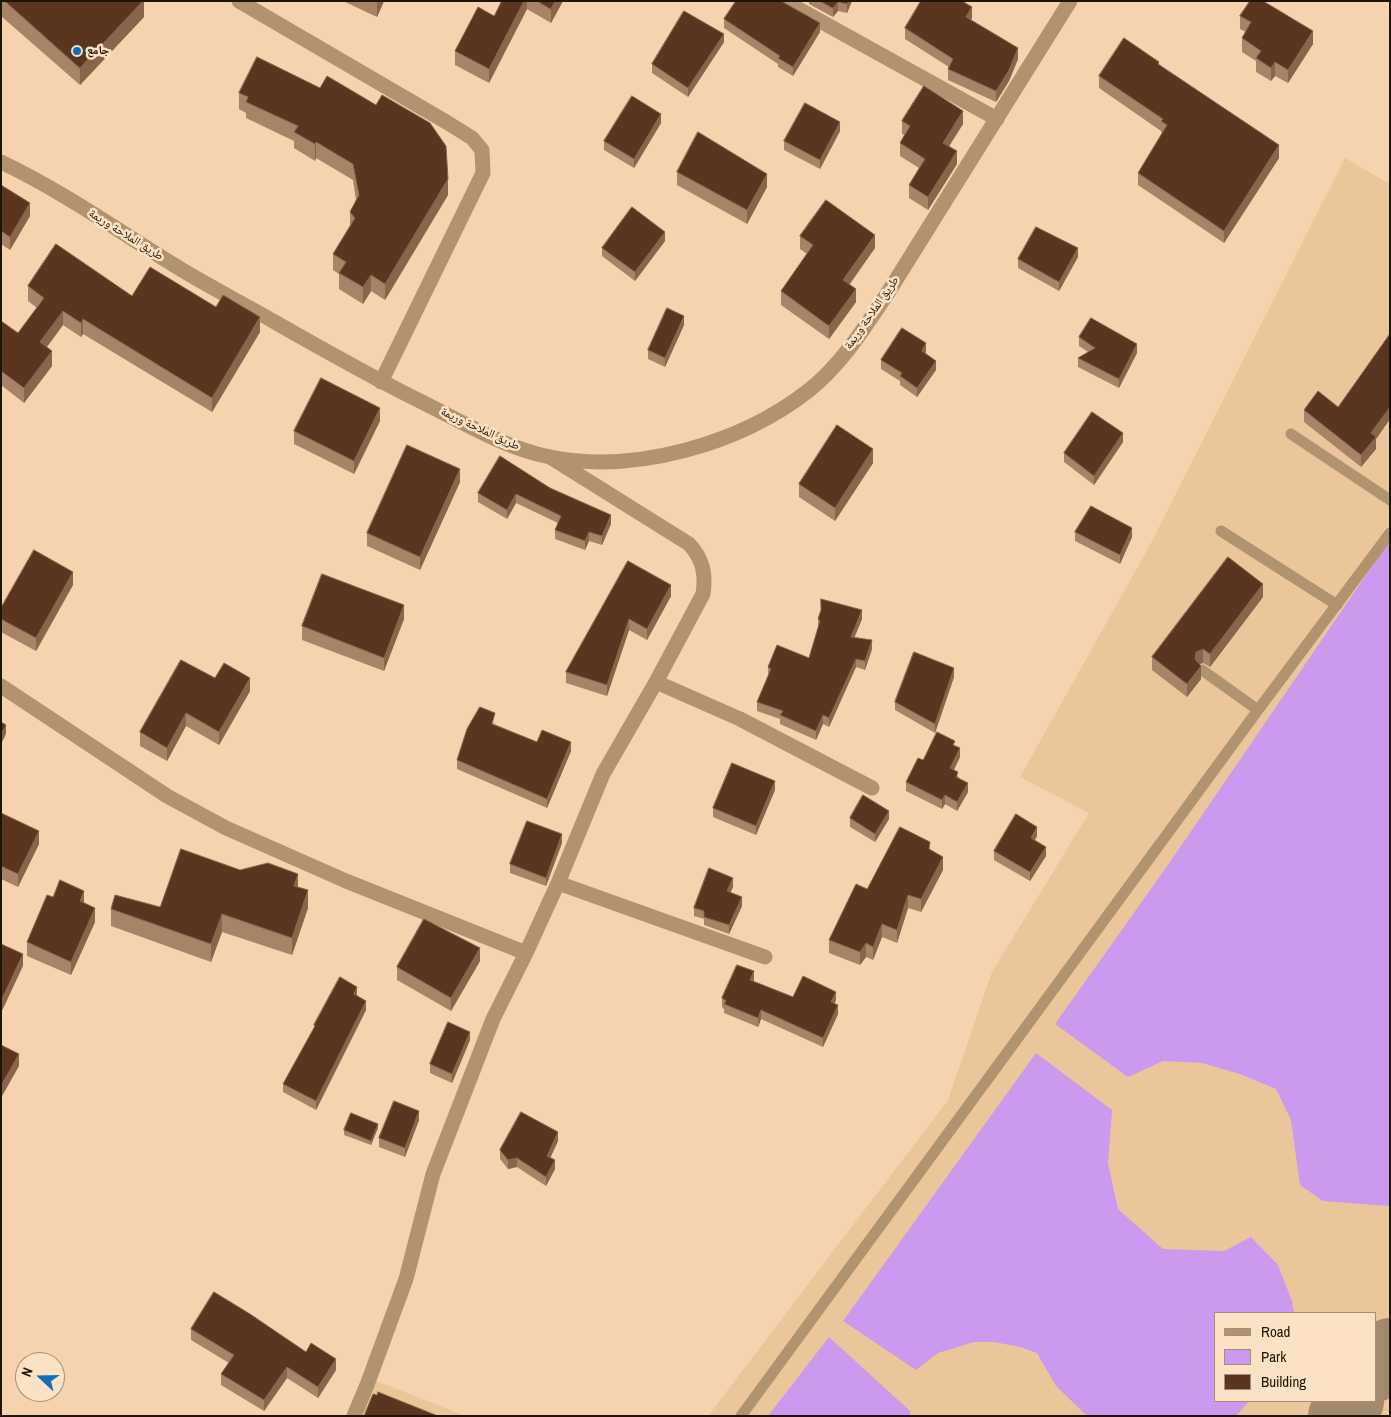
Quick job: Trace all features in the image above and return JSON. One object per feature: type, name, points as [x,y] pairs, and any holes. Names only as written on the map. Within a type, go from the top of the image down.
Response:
[{"type":"street","points":[[239,1],[448,123],[472,138],[482,150],[483,173],[381,382]]},
{"type":"street","points":[[784,1],[997,120]]},
{"type":"street","name":"طريق الملاحة وريمة","points":[[1,162],[40,180],[176,267],[381,382],[512,446],[550,457],[586,461],[660,456],[737,433],[774,414],[809,390],[839,361],[865,328],[1070,1]]},
{"type":"street","points":[[354,1416],[406,1280],[433,1174],[493,1019],[558,883],[603,774],[656,682],[703,594],[705,582],[704,569],[701,560],[689,544],[550,457]]},
{"type":"street","points":[[656,682],[740,719],[872,788]]},
{"type":"street","points":[[1,686],[167,796],[226,828],[346,881],[526,953]]},
{"type":"street","points":[[558,883],[765,957]]},
{"type":"lane","points":[[1291,434],[1390,500]]},
{"type":"lane","points":[[1221,531],[1337,605]]},
{"type":"lane","points":[[741,1416],[1258,710],[1390,533]]},
{"type":"lane","points":[[1202,670],[1258,710]]},
{"type":"shaded area","points":[[1345,158],[1390,184],[1390,1416],[708,1416],[948,1100],[992,972],[1089,813],[1020,777],[1150,545]]},
{"type":"shaded area","points":[[369,1378],[465,1416],[353,1416]]},
{"type":"green space","points":[[1390,540],[1390,1206],[1323,1201],[1300,1185],[1291,1120],[1276,1089],[1240,1074],[1202,1063],[1163,1061],[1128,1077],[1055,1024],[1170,862]]},
{"type":"green space","points":[[1036,1053],[1112,1110],[1108,1163],[1118,1209],[1163,1249],[1224,1251],[1251,1237],[1278,1265],[1292,1301],[1294,1312],[1214,1312],[1214,1402],[1248,1402],[1236,1416],[1087,1416],[1056,1386],[1037,1353],[1020,1347],[994,1342],[974,1342],[938,1353],[916,1370],[843,1321]]},
{"type":"green space","points":[[829,1337],[910,1411],[910,1416],[768,1416]]},
{"type":"building","name":"جامع","points":[[5,1],[143,1],[80,68]]},
{"type":"building","points":[[502,1],[524,1],[489,69],[455,51],[478,7],[494,16]]},
{"type":"building","points":[[537,1],[555,1],[551,9]]},
{"type":"building","points":[[736,1],[781,1],[820,23],[793,67],[778,58],[780,56],[724,19]]},
{"type":"building","points":[[820,1],[849,1],[847,4],[838,2],[833,8]]},
{"type":"building","points":[[921,1],[962,1],[972,7],[966,17],[1018,48],[1009,70],[996,91],[948,69],[953,59],[905,28]]},
{"type":"building","points":[[1250,1],[1263,1],[1313,31],[1288,70],[1275,62],[1271,68],[1256,58],[1261,51],[1242,38],[1251,22],[1240,16]]},
{"type":"building","points":[[684,11],[724,34],[688,88],[652,64]]},
{"type":"building","points":[[1124,38],[1159,62],[1158,64],[1279,145],[1224,231],[1138,173],[1167,125],[1161,121],[1163,119],[1099,76]]},
{"type":"building","points":[[257,57],[320,88],[327,76],[376,105],[382,95],[430,123],[446,146],[448,179],[385,284],[371,275],[363,287],[339,273],[346,262],[333,254],[355,218],[350,212],[359,195],[353,164],[316,142],[315,144],[294,132],[298,126],[246,102],[248,97],[239,93]]},
{"type":"building","points":[[924,86],[963,111],[943,143],[957,151],[928,197],[909,185],[925,159],[900,143],[910,126],[902,121]]},
{"type":"building","points":[[632,96],[661,114],[634,159],[604,141]]},
{"type":"building","points":[[805,103],[840,122],[820,160],[784,141]]},
{"type":"building","points":[[698,132],[767,174],[747,210],[677,172]]},
{"type":"building","points":[[1,185],[30,203],[10,237],[1,231]]},
{"type":"building","points":[[826,200],[875,235],[843,280],[856,289],[829,326],[781,291],[813,245],[800,236]]},
{"type":"building","points":[[632,207],[665,232],[635,272],[602,248]]},
{"type":"building","points":[[1036,227],[1078,248],[1059,282],[1018,259]]},
{"type":"building","points":[[56,244],[132,296],[150,267],[216,307],[223,295],[260,317],[212,398],[83,319],[81,323],[63,311],[40,342],[52,351],[24,388],[1,371],[1,321],[18,333],[44,298],[28,286]]},
{"type":"building","points":[[667,308],[684,316],[665,358],[648,350]]},
{"type":"building","points":[[1091,318],[1137,344],[1119,379],[1078,358],[1095,348],[1079,337]]},
{"type":"building","points":[[902,328],[926,343],[922,351],[936,361],[917,388],[900,376],[902,373],[881,360]]},
{"type":"building","points":[[1390,334],[1390,407],[1371,433],[1376,437],[1361,455],[1304,410],[1318,391],[1338,407]]},
{"type":"building","points":[[321,378],[380,408],[354,461],[294,431]]},
{"type":"building","points":[[1092,412],[1123,433],[1094,476],[1064,453]]},
{"type":"building","points":[[837,425],[873,449],[835,508],[799,484]]},
{"type":"building","points":[[407,445],[460,469],[420,557],[367,533]]},
{"type":"building","points":[[500,456],[550,488],[611,515],[602,536],[589,532],[585,541],[555,530],[561,516],[516,494],[507,510],[478,493]]},
{"type":"building","points":[[1091,506],[1132,528],[1120,555],[1075,532]]},
{"type":"building","points":[[34,550],[73,572],[36,638],[1,619],[1,608]]},
{"type":"building","points":[[1228,557],[1263,584],[1210,654],[1203,649],[1196,652],[1195,659],[1201,666],[1187,684],[1152,657]]},
{"type":"building","points":[[628,561],[671,585],[647,629],[629,619],[607,685],[566,672]]},
{"type":"building","points":[[322,574],[404,605],[384,658],[302,626]]},
{"type":"building","points":[[821,599],[862,610],[851,637],[872,640],[865,661],[856,659],[829,718],[823,715],[816,731],[780,715],[783,711],[757,702],[771,669],[768,667],[777,645],[809,658],[820,621],[818,619],[821,610]]},
{"type":"building","points":[[914,652],[954,668],[935,724],[895,702]]},
{"type":"building","points":[[181,660],[215,678],[224,663],[250,678],[219,732],[186,713],[167,748],[140,732]]},
{"type":"building","points":[[480,707],[495,713],[492,724],[537,742],[542,730],[571,742],[547,799],[457,760],[467,729]]},
{"type":"building","points":[[1,722],[6,725],[1,735]]},
{"type":"building","points":[[937,732],[955,741],[953,745],[960,748],[950,768],[958,772],[956,777],[968,783],[957,802],[945,795],[942,800],[906,782],[918,758],[923,760]]},
{"type":"building","points":[[732,763],[775,781],[756,826],[713,808]]},
{"type":"building","points":[[863,795],[889,811],[875,834],[850,818]]},
{"type":"building","points":[[1,813],[39,831],[18,874],[1,866]]},
{"type":"building","points":[[1016,814],[1037,827],[1031,838],[1046,847],[1030,872],[994,851]]},
{"type":"building","points":[[527,821],[562,834],[546,878],[510,864]]},
{"type":"building","points":[[900,827],[930,842],[929,849],[943,857],[921,899],[908,895],[897,930],[882,924],[873,947],[866,943],[860,952],[829,940],[856,884],[867,889]]},
{"type":"building","points":[[181,849],[240,870],[268,863],[298,874],[294,886],[308,890],[292,938],[222,914],[211,944],[111,909],[115,895],[160,907]]},
{"type":"building","points":[[709,868],[733,878],[727,891],[742,897],[729,925],[704,917],[704,911],[694,908]]},
{"type":"building","points":[[60,880],[84,891],[80,901],[95,908],[71,962],[27,942],[47,895],[53,897]]},
{"type":"building","points":[[424,919],[480,948],[451,998],[397,967]]},
{"type":"building","points":[[1,944],[23,954],[1,1001]]},
{"type":"building","points":[[737,965],[754,971],[750,980],[793,997],[803,976],[836,992],[831,1002],[838,1005],[823,1038],[761,1010],[758,1018],[724,1004],[726,1001],[722,998]]},
{"type":"building","points":[[340,977],[357,987],[354,994],[366,1001],[316,1101],[283,1084]]},
{"type":"building","points":[[448,1022],[470,1032],[452,1074],[430,1064]]},
{"type":"building","points":[[1,1045],[19,1054],[1,1086]]},
{"type":"building","points":[[394,1101],[419,1111],[405,1148],[379,1138]]},
{"type":"building","points":[[521,1112],[558,1132],[547,1156],[555,1160],[546,1177],[517,1158],[508,1160],[500,1150]]},
{"type":"building","points":[[351,1113],[378,1124],[371,1141],[344,1130]]},
{"type":"building","points":[[214,1292],[306,1352],[311,1343],[336,1359],[318,1387],[287,1367],[264,1400],[221,1374],[234,1355],[191,1329]]},
{"type":"building","points":[[378,1392],[438,1416],[364,1416],[373,1394],[377,1395]]},
{"type":"taxiway","points":[[1376,1369],[1390,1350]]},
{"type":"taxiway","points":[[1340,1416],[1351,1402]]},
{"type":"place","name":"جامع","points":[[77,51]]}]
